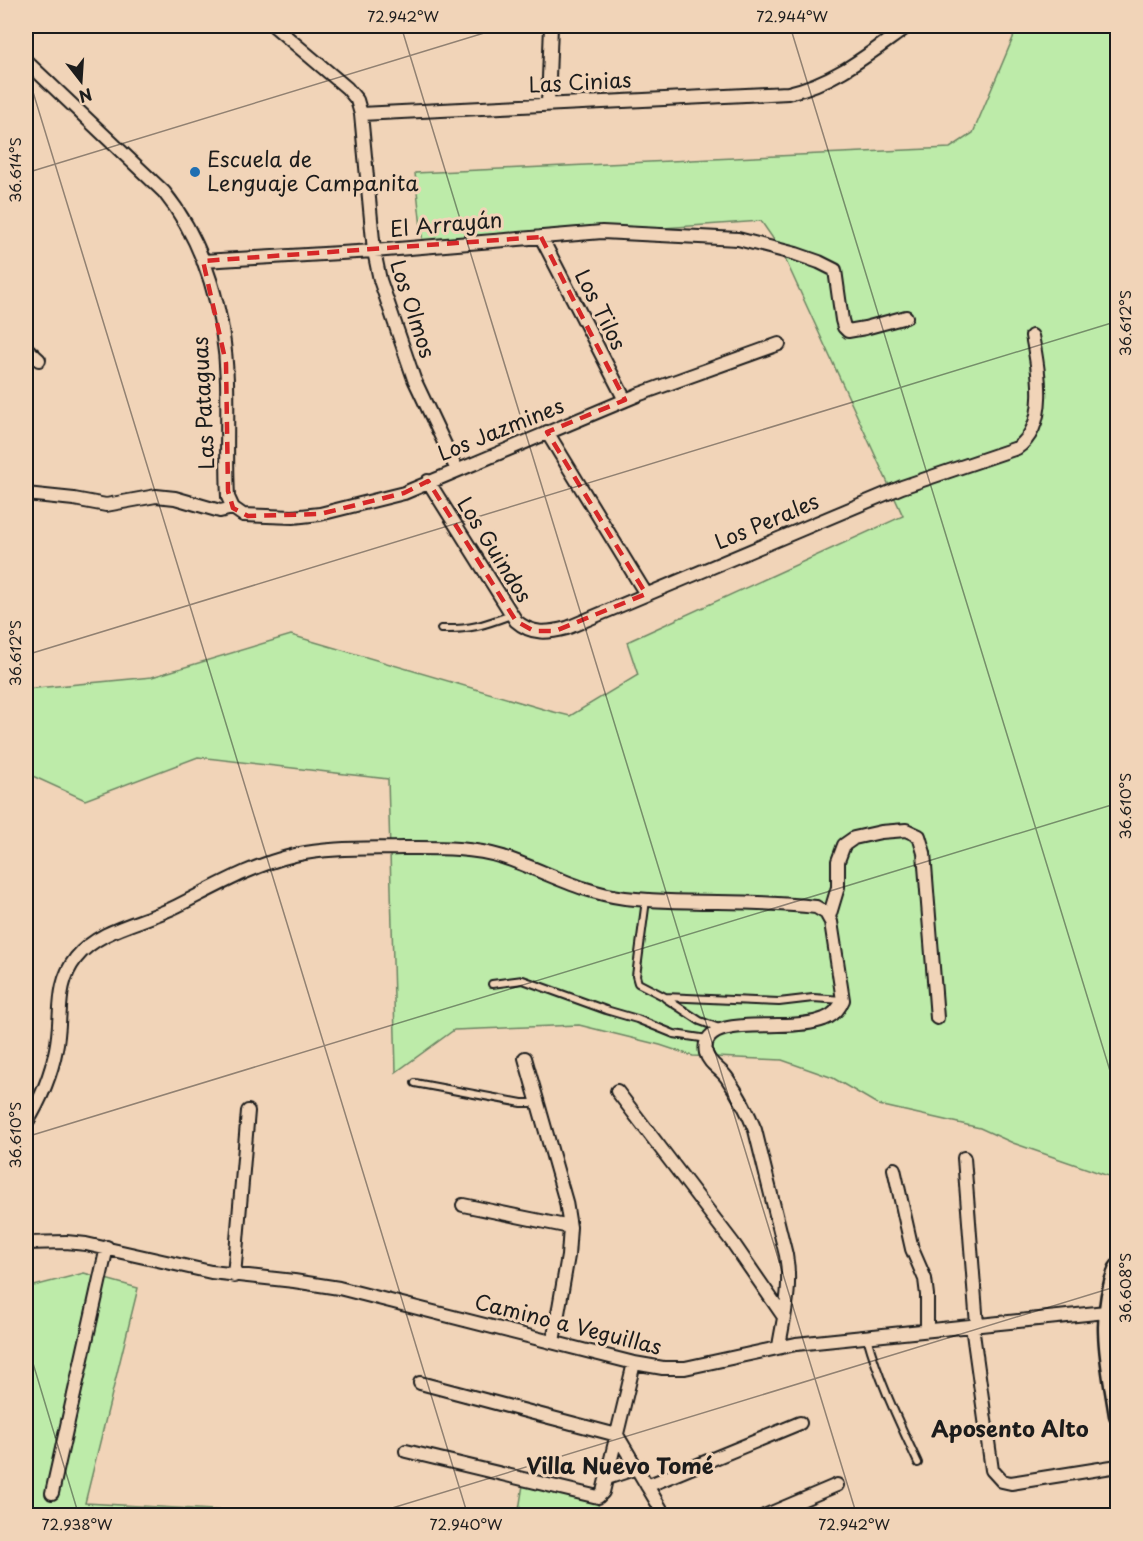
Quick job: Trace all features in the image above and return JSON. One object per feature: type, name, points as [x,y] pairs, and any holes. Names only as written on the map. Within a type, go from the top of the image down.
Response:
[{"type":"street","points":[[274,26],[353,93],[361,114]]},
{"type":"street","points":[[548,105],[551,26]]},
{"type":"street","name":"Las Cinias","points":[[361,114],[788,93],[835,77],[908,26]]},
{"type":"street","points":[[26,61],[164,192],[186,223],[203,261]]},
{"type":"street","name":"Los Olmos","points":[[361,114],[374,251],[387,304],[414,379],[457,470]]},
{"type":"street","name":"El Arrayán","points":[[203,261],[374,251],[602,232],[738,239],[819,262],[835,270],[842,320],[848,331],[906,317]]},
{"type":"street","name":"Los Tilos","points":[[541,237],[625,400]]},
{"type":"street","name":"Las Pataguas","points":[[203,261],[219,321],[226,363],[228,497],[233,508]]},
{"type":"street","name":"Los Perales","points":[[534,631],[548,633],[567,628],[902,487],[1017,448],[1029,437],[1036,423],[1039,375],[1032,336]]},
{"type":"street","name":"Los Jazmines","points":[[26,494],[106,505],[156,496],[175,498],[220,511],[233,508],[248,516],[293,517],[320,514],[404,493],[625,400],[779,344]]},
{"type":"street","points":[[26,348],[39,360]]},
{"type":"street","points":[[547,432],[646,594]]},
{"type":"street","name":"Los Guindos","points":[[428,481],[511,615],[521,625],[534,631]]},
{"type":"street","points":[[829,917],[838,887],[838,861],[844,845],[854,838],[880,832],[906,830],[919,836],[924,853],[937,1018]]},
{"type":"street","points":[[26,1124],[41,1096],[53,1065],[59,1034],[62,986],[78,956],[102,936],[160,914],[225,880],[293,855],[330,850],[462,849],[504,857],[596,892],[646,899],[811,907],[821,910],[829,917],[832,927],[843,1000],[835,1012],[819,1021],[777,1025],[752,1024],[724,1030],[709,1039],[706,1050],[707,1055],[727,1078],[743,1103],[755,1130],[788,1264],[788,1293],[779,1346]]},
{"type":"street","points":[[525,1058],[566,1202],[570,1227],[568,1256],[553,1342]]},
{"type":"street","points":[[616,1091],[733,1243],[784,1317]]},
{"type":"street","points":[[234,1276],[248,1111]]},
{"type":"street","points":[[964,1158],[975,1326],[992,1470],[998,1479],[1011,1483],[1118,1466]]},
{"type":"street","points":[[894,1169],[912,1249],[925,1279],[927,1330]]},
{"type":"street","points":[[463,1205],[570,1227]]},
{"type":"street","name":"Camino a Veguillas","points":[[26,1243],[66,1242],[107,1247],[211,1272],[339,1288],[634,1363],[663,1368],[685,1368],[779,1346],[1106,1312]]},
{"type":"street","points":[[52,1493],[107,1247]]},
{"type":"street","points":[[1118,1268],[1110,1289],[1106,1312],[1108,1348],[1118,1415]]},
{"type":"street","points":[[405,1451],[595,1497],[602,1494],[607,1478],[634,1363]]},
{"type":"street","points":[[420,1383],[617,1435],[665,1515]]},
{"type":"street","points":[[647,1486],[800,1423]]},
{"type":"street","points":[[607,1478],[637,1468]]},
{"type":"street","points":[[765,1515],[837,1485]]},
{"type":"lane","points":[[441,630],[465,630],[480,627],[511,615]]},
{"type":"lane","points":[[646,899],[636,976],[638,983],[700,1021],[724,1030]]},
{"type":"lane","points":[[492,984],[523,980],[606,1010],[637,1018],[674,1034],[709,1039]]},
{"type":"lane","points":[[664,997],[779,1002],[813,998],[843,1000]]},
{"type":"lane","points":[[415,1083],[522,1103],[538,1103]]},
{"type":"lane","points":[[867,1336],[872,1356],[918,1462]]},
{"type":"highlighted area","points":[[541,237],[625,400],[547,432],[646,594],[555,631],[534,631],[516,621],[428,481],[404,493],[320,514],[248,516],[233,508],[228,491],[226,363],[203,261]]},
{"type":"green space","points":[[1018,26],[1117,26],[1117,1179],[1013,1143],[980,1128],[879,1105],[833,1078],[782,1060],[693,1056],[660,1045],[579,1025],[454,1030],[396,1072],[388,779],[198,757],[85,800],[26,773],[26,689],[152,677],[291,635],[570,716],[638,675],[627,642],[903,516],[781,250],[761,221],[423,245],[415,173],[950,148],[973,133]]},
{"type":"green space","points":[[84,1273],[138,1288],[85,1503],[305,1515],[26,1515],[26,1288]]},
{"type":"green space","points":[[523,1485],[599,1503],[596,1515],[518,1516]]},
{"type":"place","name":"Escuela de Lenguaje Campanita","points":[[195,172]]},
{"type":"district","name":"Aposento Alto","points":[[1010,1429]]},
{"type":"district","name":"Villa Nuevo Tomé","points":[[620,1466]]}]
